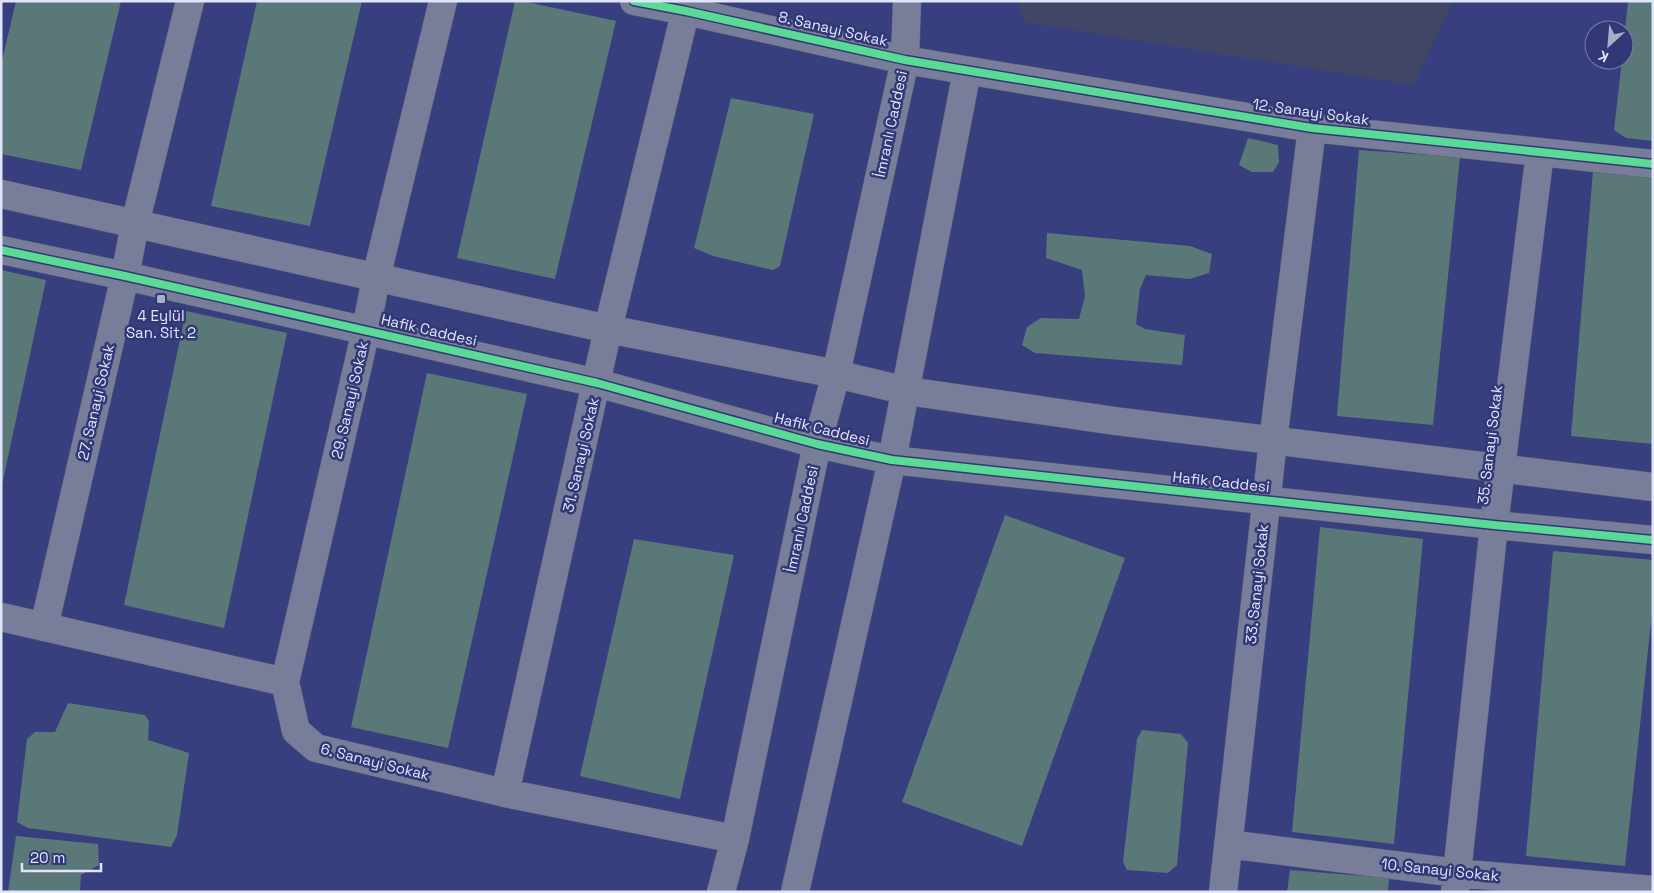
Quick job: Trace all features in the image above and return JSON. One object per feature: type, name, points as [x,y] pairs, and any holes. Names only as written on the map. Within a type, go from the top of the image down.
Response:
[{"type":"street","name":"27. Sanayi Sokak","points":[[44,627],[125,276],[135,224],[190,1]]},
{"type":"street","name":"29. Sanayi Sokak","points":[[284,682],[366,330],[376,278],[443,1]]},
{"type":"street","name":"8. Sanayi Sokak","points":[[634,1],[687,6],[905,60],[967,71]]},
{"type":"street","name":"İmranlı Caddesi","points":[[721,892],[735,839],[817,444],[836,374],[905,60],[907,1]]},
{"type":"street","name":"31. Sanayi Sokak","points":[[505,793],[608,329],[687,6]]},
{"type":"street","points":[[796,892],[907,391],[967,71]]},
{"type":"street","name":"12. Sanayi Sokak","points":[[967,71],[1312,128],[1653,164]]},
{"type":"street","name":"33. Sanayi Sokak","points":[[1223,892],[1266,501],[1312,128]]},
{"type":"street","name":"35. Sanayi Sokak","points":[[1456,882],[1494,525],[1540,152]]},
{"type":"street","points":[[1,194],[608,329],[836,374],[907,391],[1125,422],[1653,487]]},
{"type":"street","name":"Hafik Caddesi","points":[[1,250],[366,330],[597,384],[817,444],[892,460],[1494,525],[1545,528],[1653,540]]},
{"type":"street","points":[[1,617],[284,682]]},
{"type":"street","name":"6. Sanayi Sokak","points":[[284,682],[296,731],[316,748],[505,793],[735,839]]},
{"type":"street","name":"10. Sanayi Sokak","points":[[1228,844],[1456,882],[1653,890]]},
{"type":"shaded area","points":[[1,1],[1016,1],[1024,22],[1413,85],[1454,1],[1653,1],[1653,892],[1,892]]},
{"type":"building","points":[[16,1],[121,1],[81,170],[1,154],[1,65]]},
{"type":"building","points":[[257,1],[362,1],[310,226],[211,206]]},
{"type":"building","points":[[515,1],[616,21],[555,279],[457,258]]},
{"type":"building","points":[[1628,1],[1653,1],[1653,141],[1626,138],[1614,130],[1621,70],[1634,70],[1634,20],[1626,20]]},
{"type":"building","points":[[731,98],[814,114],[780,266],[773,270],[713,256],[694,248]]},
{"type":"building","points":[[1248,138],[1278,145],[1279,162],[1273,172],[1252,172],[1239,165]]},
{"type":"building","points":[[1359,150],[1460,157],[1433,425],[1337,416]]},
{"type":"building","points":[[1593,171],[1653,175],[1653,444],[1571,436]]},
{"type":"building","points":[[1047,233],[1190,246],[1212,254],[1209,273],[1190,279],[1146,275],[1140,289],[1136,324],[1145,329],[1185,335],[1182,365],[1035,353],[1022,345],[1027,327],[1041,318],[1079,319],[1085,296],[1082,270],[1046,258]]},
{"type":"building","points":[[1,270],[46,280],[2,485],[1,485]]},
{"type":"building","points":[[186,311],[287,333],[224,628],[124,605]]},
{"type":"building","points":[[427,373],[527,394],[448,748],[351,727]]},
{"type":"building","points":[[1005,515],[1125,558],[1022,846],[902,802]]},
{"type":"building","points":[[1320,527],[1423,539],[1394,844],[1292,832]]},
{"type":"building","points":[[634,539],[734,555],[680,799],[580,776]]},
{"type":"building","points":[[1553,551],[1653,560],[1653,603],[1625,866],[1526,856]]},
{"type":"building","points":[[68,703],[145,715],[149,721],[148,740],[189,753],[177,835],[171,847],[28,828],[17,822],[27,739],[35,732],[55,732]]},
{"type":"building","points":[[1142,730],[1181,734],[1188,743],[1177,865],[1168,873],[1127,870],[1123,862],[1137,739]]},
{"type":"building","points":[[16,836],[98,844],[99,865],[81,875],[80,892],[8,892]]},
{"type":"building","points":[[1290,870],[1389,878],[1388,892],[1287,892]]},
{"type":"cycle path","points":[[634,1],[905,60],[1312,128],[1653,164]]},
{"type":"cycle path","points":[[1,250],[125,276],[597,383],[817,444],[892,460],[1494,525],[1653,540]]},
{"type":"place","name":"4 Eylül San. Sit. 2","points":[[161,299]]}]
